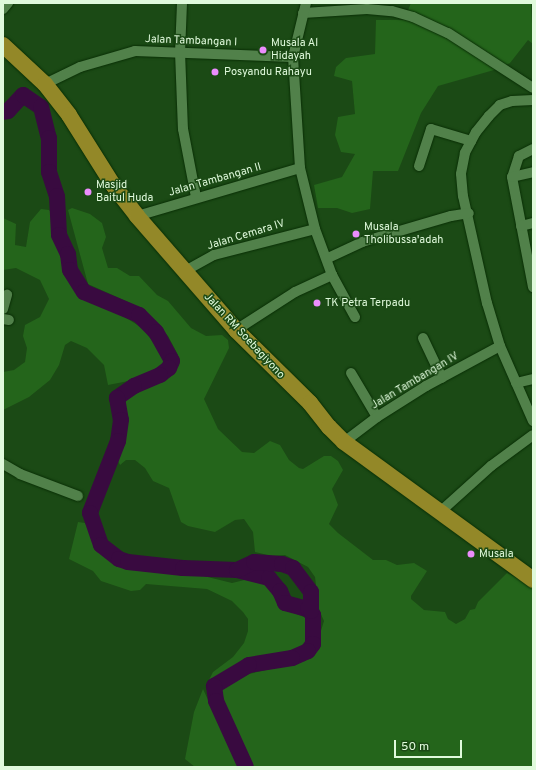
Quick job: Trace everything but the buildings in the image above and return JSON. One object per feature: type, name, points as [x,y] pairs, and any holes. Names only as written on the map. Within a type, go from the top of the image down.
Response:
[{"type":"main road","name":"Jalan RM Soebagiyono","points":[[3,45],[45,84],[69,115],[113,186],[137,216],[236,330],[344,442],[533,580]]},
{"type":"street","points":[[3,9],[8,3]]},
{"type":"street","points":[[182,3],[180,52],[183,129],[196,197]]},
{"type":"street","points":[[355,317],[332,275],[328,258],[315,229],[300,168],[294,57],[305,8],[392,11],[413,17],[448,33],[533,88]]},
{"type":"street","name":"Jalan Tambangan I","points":[[45,84],[80,67],[135,52],[180,52],[294,57]]},
{"type":"street","points":[[533,100],[512,101],[500,105],[476,132],[465,153],[461,174],[487,304],[500,346],[533,421]]},
{"type":"street","points":[[419,166],[431,129],[434,128],[472,141]]},
{"type":"street","points":[[533,149],[519,156],[512,176],[533,287]]},
{"type":"street","name":"Jalan Tambangan II","points":[[137,216],[196,197],[300,168]]},
{"type":"street","points":[[512,176],[533,172]]},
{"type":"street","points":[[328,258],[362,242],[450,216],[469,213]]},
{"type":"street","points":[[521,226],[533,223]]},
{"type":"street","name":"Jalan Cemara IV","points":[[185,271],[214,255],[315,229]]},
{"type":"street","points":[[236,330],[294,292],[332,275]]},
{"type":"street","points":[[3,309],[7,295]]},
{"type":"street","points":[[423,338],[442,378]]},
{"type":"street","name":"Jalan Tambangan IV","points":[[344,442],[377,417],[442,378],[500,346]]},
{"type":"street","points":[[351,373],[377,417]]},
{"type":"street","points":[[516,383],[533,379]]},
{"type":"street","points":[[440,512],[491,466],[533,435]]},
{"type":"street","points":[[3,464],[20,474],[78,496]]},
{"type":"green space","points":[[411,3],[531,3],[533,44],[528,40],[510,63],[494,70],[438,86],[421,113],[398,171],[373,171],[370,209],[352,213],[337,208],[318,208],[314,185],[342,177],[355,154],[341,152],[335,135],[338,117],[355,114],[352,81],[334,76],[336,67],[346,58],[375,54],[376,20],[404,20]]},
{"type":"green space","points":[[72,208],[90,214],[102,223],[106,237],[102,248],[108,268],[117,268],[130,276],[139,276],[157,295],[168,301],[191,328],[206,336],[222,335],[228,340],[229,348],[204,399],[218,429],[242,452],[254,453],[270,441],[280,445],[289,460],[299,468],[303,469],[324,456],[331,456],[338,461],[343,470],[332,489],[338,505],[329,524],[338,533],[373,560],[386,560],[397,565],[414,563],[427,571],[411,596],[411,599],[424,610],[445,612],[448,619],[456,624],[465,619],[470,610],[475,609],[478,602],[507,573],[533,586],[533,767],[195,767],[185,759],[194,712],[203,689],[234,756],[242,751],[222,705],[220,693],[222,689],[249,674],[305,661],[314,653],[324,621],[319,610],[315,577],[308,567],[285,555],[272,556],[255,552],[253,532],[244,519],[235,520],[215,532],[188,526],[181,522],[169,488],[153,481],[145,468],[135,460],[126,460],[120,465],[118,461],[126,424],[126,400],[132,394],[167,380],[178,355],[168,336],[150,316],[128,302],[88,284],[68,210]]},
{"type":"green space","points":[[41,209],[49,210],[55,217],[62,252],[74,285],[94,302],[117,312],[142,328],[161,352],[165,363],[154,376],[108,385],[104,365],[87,348],[71,341],[65,345],[59,365],[50,380],[29,397],[3,410],[3,372],[14,370],[25,362],[27,348],[23,336],[25,325],[40,317],[49,299],[40,280],[16,268],[3,270],[3,218],[16,224],[15,245],[26,247],[30,222]]},
{"type":"green space","points":[[78,522],[85,523],[103,554],[119,564],[146,569],[171,568],[232,583],[257,577],[272,588],[280,607],[306,618],[308,642],[295,652],[261,658],[209,680],[213,672],[233,657],[244,643],[248,631],[248,619],[243,612],[232,601],[207,589],[146,584],[140,590],[131,591],[101,581],[93,571],[69,559]]},
{"type":"waterway","points":[[3,112],[8,111],[23,95],[41,107],[49,138],[49,172],[57,196],[59,235],[68,254],[70,270],[84,292],[139,315],[156,332],[172,361],[169,368],[160,375],[134,386],[117,398],[121,420],[118,441],[90,513],[101,545],[119,559],[128,562],[183,568],[237,570],[269,578],[280,591],[285,603],[308,609],[313,615],[313,644],[308,651],[292,658],[249,665],[214,686],[216,701],[246,767]]},
{"type":"waterway","points":[[237,570],[254,562],[282,564],[293,568],[311,592],[311,611]]},
{"type":"place","name":"Musala Al Hidayah","points":[[263,50]]},
{"type":"place","name":"Posyandu Rahayu","points":[[215,72]]},
{"type":"place","name":"Masjid Baitul Huda","points":[[88,192]]},
{"type":"place","name":"Musala Tholibussa'adah","points":[[356,234]]},
{"type":"place","name":"TK Petra Terpadu","points":[[317,303]]},
{"type":"place","name":"Musala","points":[[471,554]]}]
